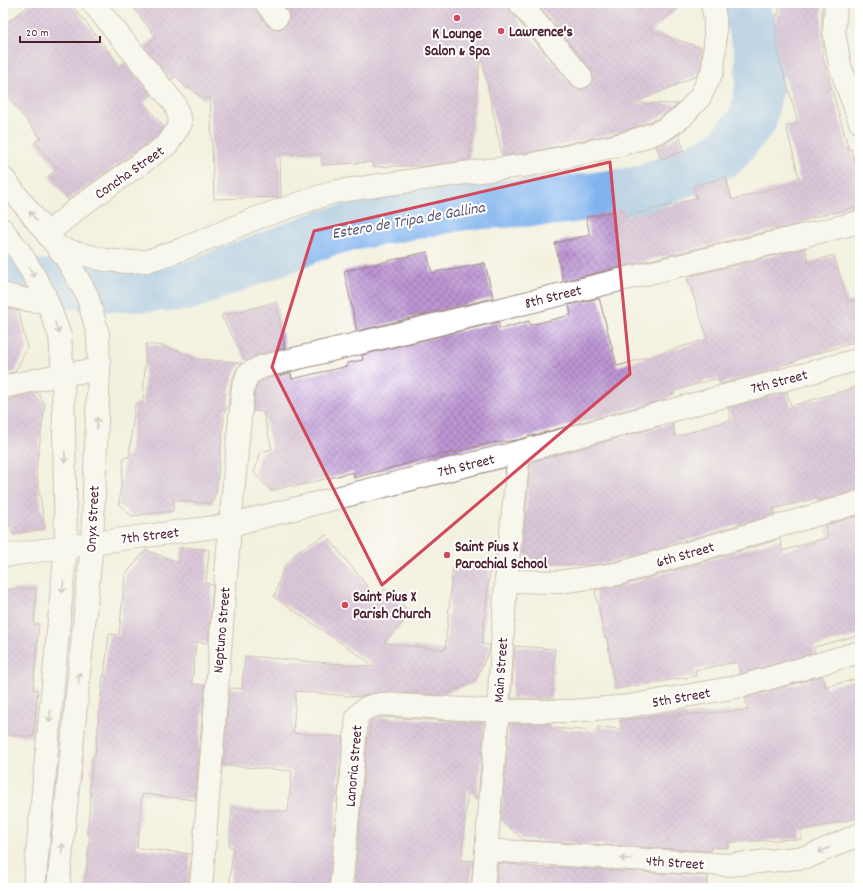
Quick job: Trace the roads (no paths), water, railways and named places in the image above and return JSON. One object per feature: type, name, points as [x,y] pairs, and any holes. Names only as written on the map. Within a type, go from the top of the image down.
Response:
[{"type":"street","name":"Concha Street","points":[[57,247],[79,208],[168,144],[181,123],[175,104],[93,3]]},
{"type":"street","points":[[520,3],[580,78]]},
{"type":"street","points":[[57,247],[105,260],[127,262],[147,261],[180,250],[256,218],[333,192],[529,165],[619,145],[639,139],[663,130],[682,117],[700,97],[714,70],[715,20],[712,3]]},
{"type":"street","points":[[836,3],[834,31],[840,66],[860,122]]},
{"type":"street","name":"Onyx Street","points":[[3,178],[57,247],[87,294],[98,334],[99,370],[92,543],[58,888]]},
{"type":"street","name":"8th Street","points":[[248,374],[261,367],[860,222]]},
{"type":"street","name":"Onyx Street","points":[[3,230],[20,252],[45,296],[60,336],[63,374],[66,546],[34,888]]},
{"type":"street","points":[[3,294],[28,301],[38,302],[45,296]]},
{"type":"street","name":"7th Street","points":[[3,556],[66,546],[230,525],[519,452],[860,359]]},
{"type":"street","points":[[3,387],[63,374],[99,370]]},
{"type":"street","name":"Neptuno Street","points":[[201,888],[230,525],[243,387],[248,374]]},
{"type":"street","name":"Main Street","points":[[483,888],[498,711],[506,581],[519,452]]},
{"type":"street","name":"6th Street","points":[[506,581],[559,582],[618,574],[860,502]]},
{"type":"street","name":"5th Street","points":[[498,711],[572,711],[629,706],[742,686],[860,652]]},
{"type":"street","name":"Lanoria Street","points":[[341,888],[357,717],[361,711],[369,706],[381,704],[498,711]]},
{"type":"street","name":"4th Street","points":[[486,850],[729,865],[808,857],[860,834]]},
{"type":"waterway","name":"Estero de Tripa de Gallina","points":[[3,281],[119,288],[186,287],[326,233],[360,225],[465,206],[558,201],[640,190],[681,174],[725,153],[753,119],[759,87],[759,50],[744,3]]},
{"type":"place","name":"K Lounge Salon & Spa","points":[[457,18]]},
{"type":"place","name":"Lawrence's","points":[[501,31]]},
{"type":"place","name":"Saint Pius X Parochial School","points":[[447,555]]},
{"type":"place","name":"Saint Pius X Parish Church","points":[[345,605]]}]
